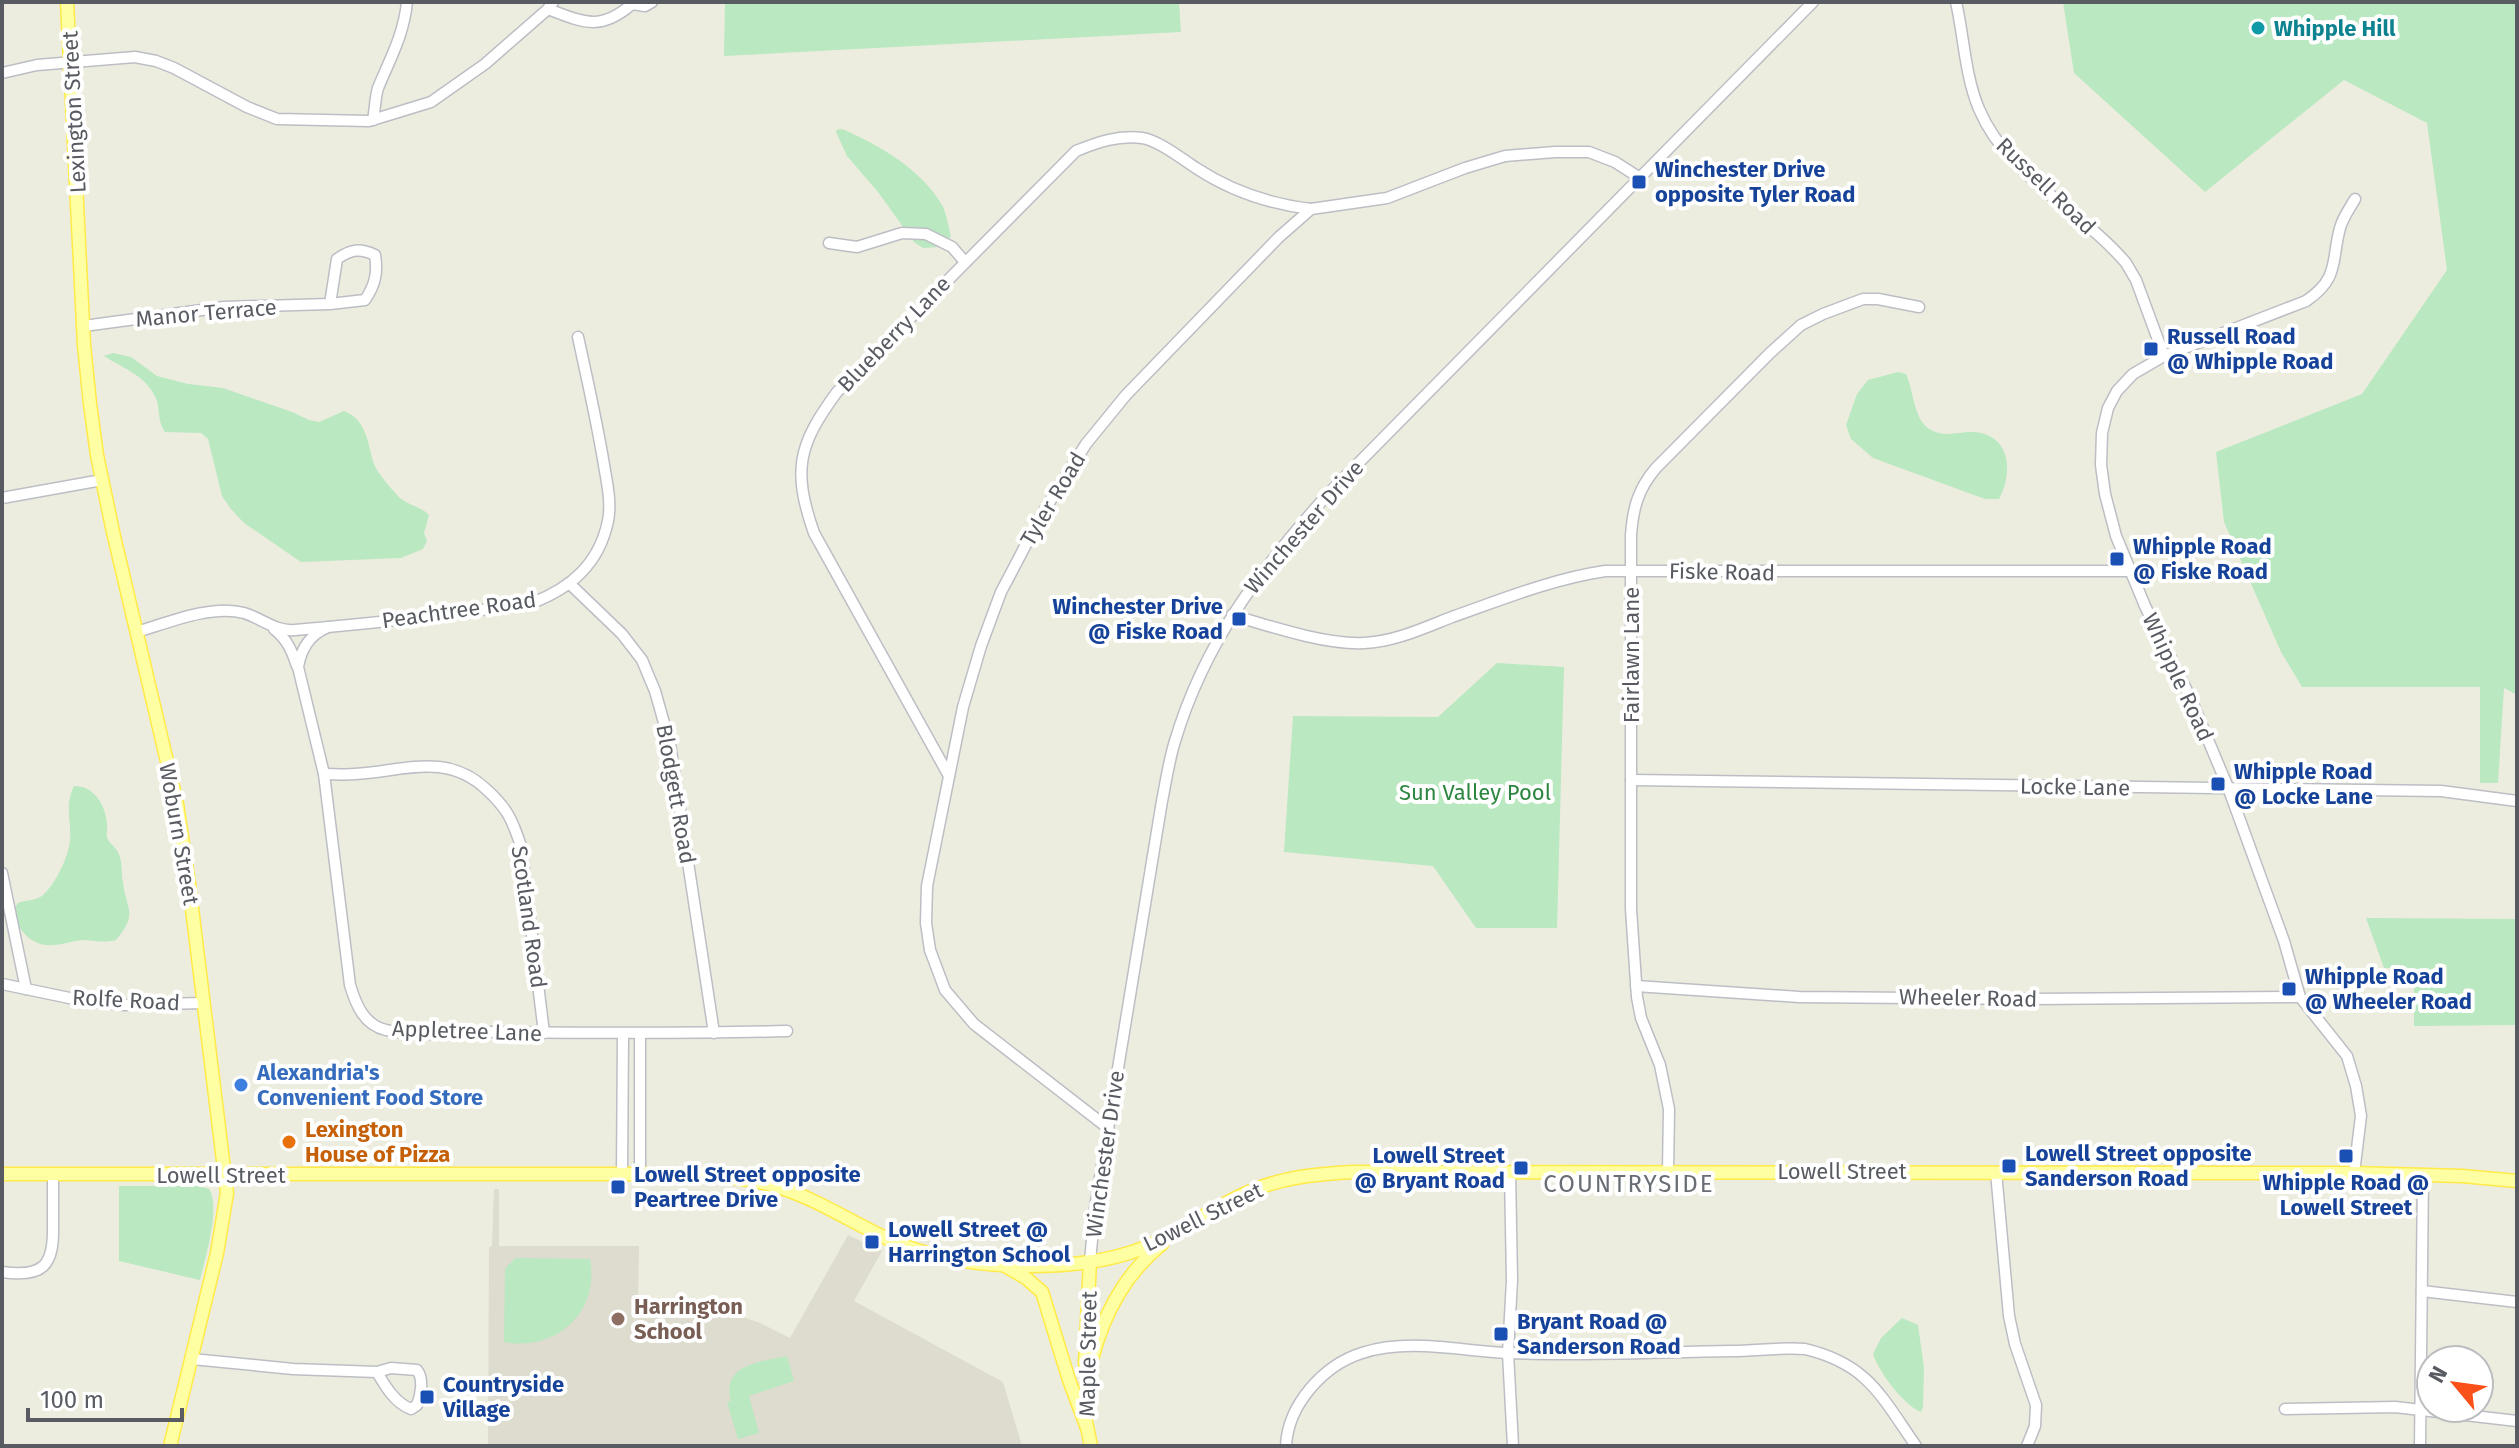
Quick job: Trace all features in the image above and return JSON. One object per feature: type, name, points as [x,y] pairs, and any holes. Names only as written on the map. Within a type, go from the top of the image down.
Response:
[{"type":"main road","name":"Lexington Street","points":[[67,2],[79,222]]},
{"type":"main road","name":"Woburn Street","points":[[79,222],[90,404],[102,480],[177,804],[227,1193],[170,1446]]},
{"type":"main road","name":"Lowell Street","points":[[2,1174],[723,1176],[770,1184],[810,1199],[906,1246],[949,1258],[1003,1265],[1047,1266],[1115,1257],[1150,1245],[1265,1186],[1317,1174],[2354,1173],[2517,1181]]},
{"type":"main road","points":[[1084,1401],[1096,1341],[1120,1290],[1152,1252],[1204,1215]]},
{"type":"main road","name":"Maple Street","points":[[1090,1261],[1084,1401],[1091,1446]]},
{"type":"main road","points":[[1003,1265],[1026,1278],[1042,1292],[1087,1428]]},
{"type":"street","points":[[373,120],[377,91],[405,22],[407,2]]},
{"type":"street","points":[[2,73],[37,65],[135,57],[156,61],[277,119],[309,122],[373,120],[431,102],[485,64],[551,6],[582,23],[614,19],[632,3],[645,6],[652,2]]},
{"type":"street","name":"Winchester Drive","points":[[1090,1261],[1095,1208],[1149,869],[1174,742],[1214,645],[1272,557],[1328,494],[1813,2]]},
{"type":"street","name":"Russell Road","points":[[1956,2],[1971,85],[1989,130],[2007,154],[2126,263],[2136,280],[2164,356]]},
{"type":"street","name":"Blueberry Lane","points":[[949,776],[814,533],[804,504],[799,468],[817,419],[837,392],[1076,151],[1101,141],[1123,137],[1146,138],[1247,196],[1284,206],[1311,209]]},
{"type":"street","points":[[1311,209],[1387,198],[1505,156],[1589,152],[1615,162],[1640,178]]},
{"type":"street","name":"Whipple Road","points":[[2354,1173],[2361,1116],[2347,1056],[2300,997],[2284,941],[2229,790],[2116,536],[2101,465],[2103,424],[2110,401],[2120,386],[2164,356],[2313,296],[2331,274],[2340,226],[2355,199]]},
{"type":"street","name":"Tyler Road","points":[[1108,1128],[974,1024],[945,990],[930,950],[927,886],[963,707],[1001,592],[1070,468],[1126,395],[1279,237],[1311,209]]},
{"type":"street","points":[[829,243],[857,247],[902,233],[926,234],[952,247],[965,262]]},
{"type":"street","name":"Manor Terrace","points":[[84,326],[224,307],[330,304],[365,300],[373,288],[378,269],[375,255],[363,249],[348,252],[337,259],[330,304]]},
{"type":"street","name":"Fairlawn Lane","points":[[1668,1172],[1669,1109],[1660,1065],[1641,1018],[1631,895],[1631,571],[1632,517],[1637,496],[1656,468],[1801,325],[1859,300],[1878,299],[1919,307]]},
{"type":"street","name":"Peachtree Road","points":[[137,632],[211,611],[243,612],[269,625],[292,631],[532,603],[571,585],[586,568],[601,542],[608,520],[609,492],[578,337]]},
{"type":"street","points":[[2,498],[102,480]]},
{"type":"street","name":"Fiske Road","points":[[1232,615],[1310,636],[1366,644],[1412,632],[1570,576],[1605,571],[2131,571]]},
{"type":"street","name":"Blodgett Road","points":[[571,585],[622,634],[642,660],[655,691],[670,744],[714,1033]]},
{"type":"street","name":"Appletree Lane","points":[[269,625],[292,650],[298,667],[324,774],[350,985],[360,1012],[372,1024],[385,1030],[402,1032],[623,1035],[787,1031]]},
{"type":"street","points":[[298,667],[307,642],[317,631],[328,627]]},
{"type":"street","name":"Scotland Road","points":[[324,774],[440,766],[455,769],[478,782],[503,805],[512,819],[521,846],[544,1033]]},
{"type":"street","name":"Locke Lane","points":[[1631,780],[2441,791],[2517,801]]},
{"type":"street","points":[[2,873],[26,989]]},
{"type":"street","name":"Rolfe Road","points":[[2,984],[79,1000],[124,1005],[203,1003]]},
{"type":"street","name":"Wheeler Road","points":[[1636,986],[1799,997],[2300,997]]},
{"type":"street","points":[[640,1034],[640,1174]]},
{"type":"street","points":[[622,1174],[623,1035]]},
{"type":"street","points":[[1510,1172],[1512,1280],[1508,1353],[1513,1446]]},
{"type":"street","points":[[1996,1172],[2009,1316],[2036,1405],[2035,1426],[2028,1446]]},
{"type":"street","points":[[2,1272],[31,1273],[43,1267],[50,1258],[54,1241],[53,1174]]},
{"type":"street","points":[[2422,1344],[2423,1176]]},
{"type":"street","points":[[2422,1291],[2517,1302]]},
{"type":"street","points":[[1286,1446],[1290,1425],[1303,1400],[1321,1377],[1362,1353],[1394,1347],[1425,1346],[1508,1353],[1792,1348],[1816,1352],[1844,1362],[1868,1379],[1916,1446]]},
{"type":"street","points":[[192,1359],[293,1369],[417,1370],[421,1376],[421,1390],[414,1408],[400,1403],[377,1372]]},
{"type":"street","points":[[2285,1409],[2415,1409]]},
{"type":"street","points":[[2495,1418],[2517,1421]]},
{"type":"street","points":[[2420,1446],[2421,1424]]},
{"type":"shaded area","name":"Harrington School","points":[[494,1189],[499,1189],[499,1246],[639,1246],[638,1308],[697,1309],[736,1315],[790,1338],[848,1235],[882,1251],[854,1301],[1003,1382],[1022,1446],[488,1446],[489,1247],[492,1246]]},
{"type":"green space","points":[[725,2],[1179,2],[1181,32],[724,56]]},
{"type":"green space","name":"Whipple Hill","points":[[2063,2],[2517,2],[2517,695],[2504,688],[2498,783],[2480,783],[2480,687],[2302,687],[2281,652],[2224,522],[2216,452],[2362,394],[2447,270],[2427,123],[2344,80],[2205,192],[2074,73]]},
{"type":"green space","points":[[842,129],[911,169],[933,192],[944,209],[951,236],[940,247],[923,248],[914,242],[847,156],[836,132]]},
{"type":"green space","points":[[113,353],[131,357],[157,376],[223,388],[309,420],[319,422],[344,411],[352,415],[362,427],[374,464],[384,480],[401,499],[429,515],[424,533],[427,541],[423,549],[401,558],[301,562],[244,523],[231,509],[222,496],[208,439],[201,433],[165,432],[153,392],[135,374],[104,356]]},
{"type":"green space","points":[[1898,372],[1906,374],[1917,412],[1931,430],[1943,434],[1981,433],[1999,443],[2004,451],[2007,470],[1999,499],[1985,499],[1873,458],[1851,439],[1846,425],[1857,394],[1868,380]]},
{"type":"green space","name":"Sun Valley Pool","points":[[1497,663],[1564,667],[1557,928],[1476,928],[1433,866],[1284,852],[1293,716],[1438,717]]},
{"type":"green space","points":[[74,786],[93,793],[104,810],[108,839],[121,860],[129,918],[116,940],[81,940],[45,945],[27,936],[18,925],[13,911],[18,903],[42,896],[60,871],[70,841],[69,807]]},
{"type":"green space","points":[[2366,918],[2517,919],[2517,1025],[2414,1026],[2414,968],[2384,968]]},
{"type":"green space","points":[[119,1186],[200,1186],[209,1189],[213,1220],[200,1280],[119,1261]]},
{"type":"green space","points":[[515,1258],[590,1259],[588,1296],[581,1311],[557,1334],[541,1341],[504,1342],[505,1269]]},
{"type":"green space","points":[[1902,1318],[1918,1325],[1924,1368],[1921,1412],[1892,1387],[1873,1354],[1881,1338]]},
{"type":"green space","points":[[787,1356],[794,1381],[749,1396],[759,1433],[738,1439],[727,1402],[731,1401],[729,1389],[732,1379],[745,1367]]},
{"type":"place","name":"Whipple Hill","points":[[2258,28]]},
{"type":"place","name":"Winchester Drive opposite Tyler Road","points":[[1639,182]]},
{"type":"place","name":"Russell Road @ Whipple Road","points":[[2151,349]]},
{"type":"place","name":"Whipple Road @ Fiske Road","points":[[2117,559]]},
{"type":"place","name":"Winchester Drive @ Fiske Road","points":[[1239,619]]},
{"type":"place","name":"Whipple Road @ Locke Lane","points":[[2218,784]]},
{"type":"place","name":"Whipple Road @ Wheeler Road","points":[[2289,989]]},
{"type":"place","name":"Alexandria's Convenient Food Store","points":[[241,1085]]},
{"type":"place","name":"Lexington House of Pizza","points":[[289,1142]]},
{"type":"place","name":"Whipple Road @ Lowell Street","points":[[2346,1156]]},
{"type":"place","name":"Lowell Street opposite Sanderson Road","points":[[2009,1166]]},
{"type":"place","name":"Lowell Street @ Bryant Road","points":[[1521,1168]]},
{"type":"place","name":"Lowell Street opposite Peartree Drive","points":[[618,1187]]},
{"type":"place","name":"Lowell Street @ Harrington School","points":[[872,1242]]},
{"type":"place","name":"Harrington School","points":[[618,1319]]},
{"type":"place","name":"Bryant Road @ Sanderson Road","points":[[1501,1334]]},
{"type":"place","name":"Countryside Village","points":[[427,1397]]},
{"type":"district","name":"COUNTRYSIDE","points":[[1629,1184]]}]
